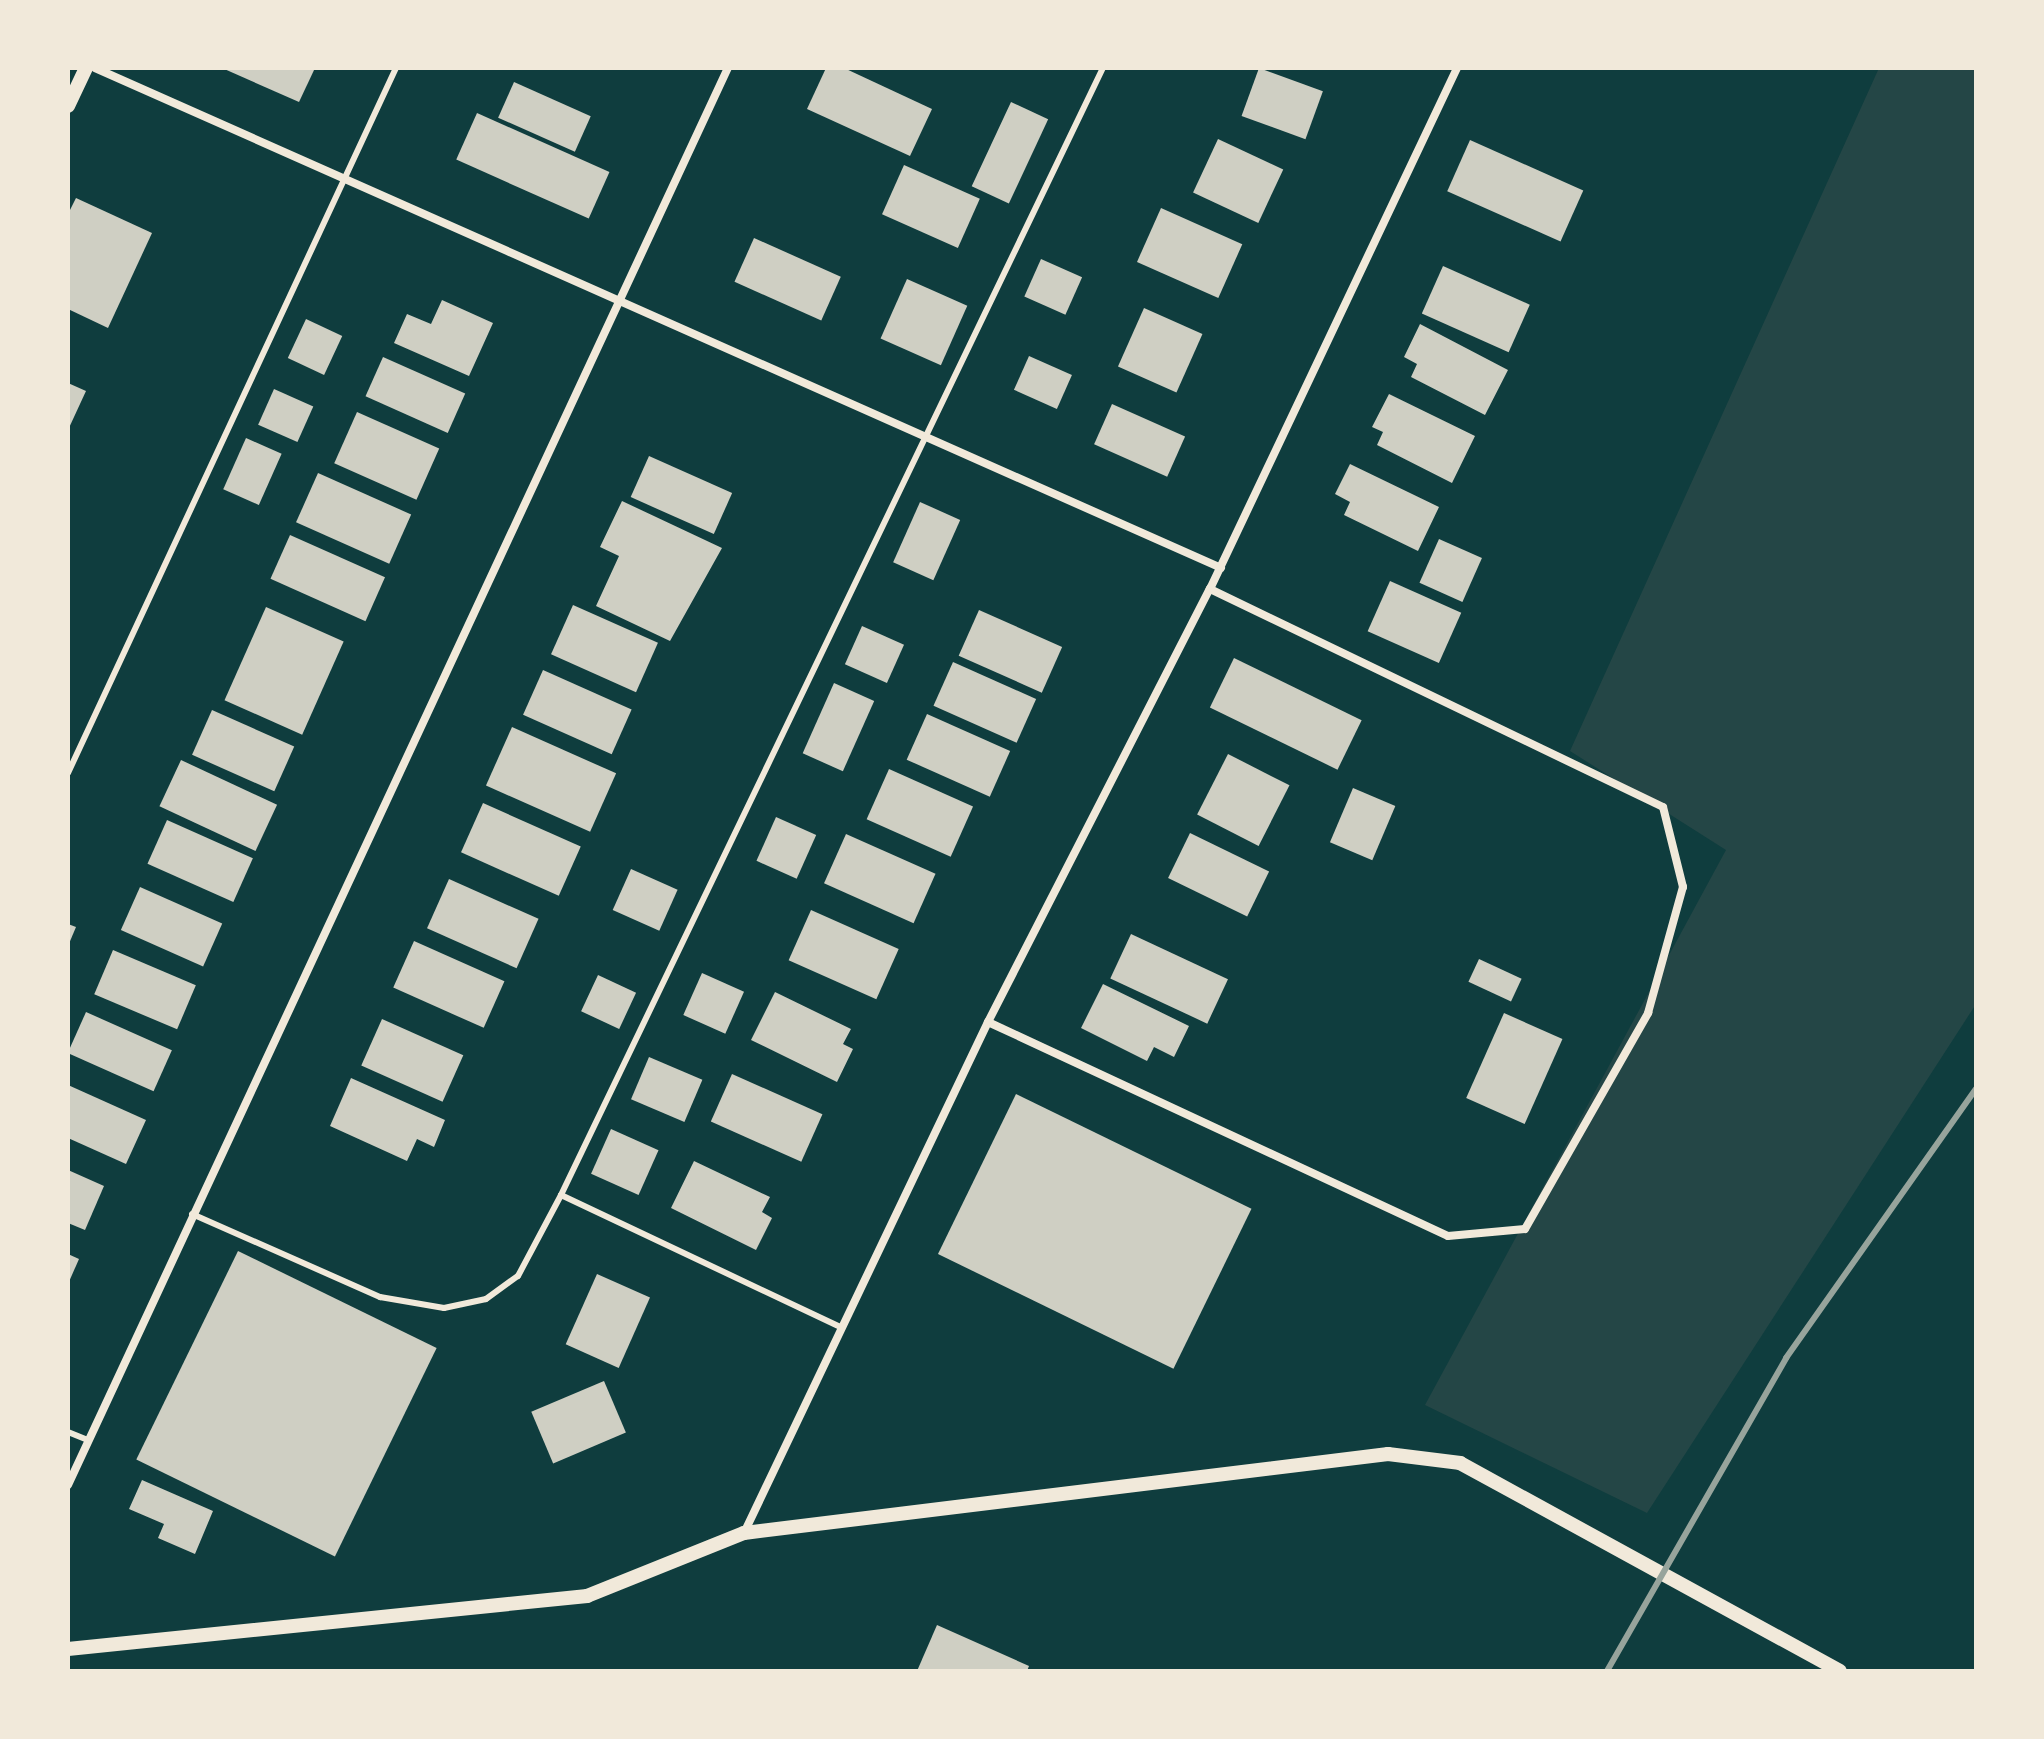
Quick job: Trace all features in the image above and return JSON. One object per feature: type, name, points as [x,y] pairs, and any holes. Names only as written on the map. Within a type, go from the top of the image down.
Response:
[{"type":"street","points":[[68,106],[86,68]]},
{"type":"street","points":[[95,68],[922,439],[1221,568]]},
{"type":"street","points":[[68,1485],[616,300],[728,68]]},
{"type":"street","points":[[744,1533],[988,1022],[1221,568],[1457,68]]},
{"type":"street","points":[[988,1022],[1448,1236],[1525,1229],[1648,1013],[1683,887],[1663,807],[1210,589]]},
{"type":"street","points":[[68,1649],[587,1596],[744,1533],[1388,1454],[1460,1463],[1840,1671]]},
{"type":"lane","points":[[68,773],[342,178],[396,68]]},
{"type":"lane","points":[[192,1214],[380,1297],[444,1308],[486,1299],[518,1276],[561,1195],[1103,68]]},
{"type":"lane","points":[[561,1195],[840,1327]]},
{"type":"lane","points":[[68,1432],[88,1440]]},
{"type":"shaded area","points":[[1879,68],[1976,68],[1976,1004],[1647,1513],[1425,1405],[1726,850],[1570,751]]},
{"type":"building","points":[[222,68],[315,68],[299,102]]},
{"type":"building","points":[[826,68],[844,68],[932,109],[910,156],[807,109]]},
{"type":"building","points":[[1259,68],[1323,91],[1305,139],[1242,116]]},
{"type":"building","points":[[514,82],[591,116],[575,152],[498,118]]},
{"type":"building","points":[[1011,102],[1048,119],[1009,204],[972,186]]},
{"type":"building","points":[[477,113],[609,172],[589,219],[456,160]]},
{"type":"building","points":[[1218,139],[1283,169],[1258,223],[1193,192]]},
{"type":"building","points":[[1470,140],[1583,190],[1561,242],[1447,191]]},
{"type":"building","points":[[904,165],[980,199],[958,248],[882,214]]},
{"type":"building","points":[[76,198],[152,233],[108,328],[68,309],[68,214]]},
{"type":"building","points":[[1161,208],[1242,244],[1218,298],[1137,262]]},
{"type":"building","points":[[754,238],[841,277],[821,320],[734,282]]},
{"type":"building","points":[[1041,259],[1082,277],[1065,315],[1024,296]]},
{"type":"building","points":[[1443,266],[1530,305],[1509,352],[1422,314]]},
{"type":"building","points":[[907,279],[967,306],[941,365],[881,338]]},
{"type":"building","points":[[442,300],[493,323],[469,376],[394,343],[407,314],[431,324]]},
{"type":"building","points":[[1144,308],[1202,334],[1176,392],[1118,366]]},
{"type":"building","points":[[306,319],[342,336],[324,375],[288,358]]},
{"type":"building","points":[[1420,324],[1508,370],[1485,415],[1411,377],[1417,364],[1404,357]]},
{"type":"building","points":[[1029,356],[1072,375],[1057,409],[1014,390]]},
{"type":"building","points":[[383,357],[465,394],[448,433],[366,396]]},
{"type":"building","points":[[68,383],[86,391],[68,430]]},
{"type":"building","points":[[274,389],[313,406],[297,442],[258,425]]},
{"type":"building","points":[[1389,394],[1475,436],[1452,483],[1377,445],[1383,432],[1372,427]]},
{"type":"building","points":[[1112,404],[1185,437],[1167,477],[1094,444]]},
{"type":"building","points":[[357,412],[439,449],[416,500],[334,463]]},
{"type":"building","points":[[246,438],[282,454],[259,505],[223,489]]},
{"type":"building","points":[[649,456],[732,493],[714,534],[631,497]]},
{"type":"building","points":[[1350,464],[1439,507],[1418,551],[1344,515],[1350,502],[1335,494]]},
{"type":"building","points":[[318,473],[411,514],[389,564],[296,522]]},
{"type":"building","points":[[622,501],[722,548],[670,641],[596,606],[619,556],[600,547]]},
{"type":"building","points":[[920,502],[960,520],[933,580],[893,562]]},
{"type":"building","points":[[290,535],[385,577],[365,621],[270,579]]},
{"type":"building","points":[[1439,539],[1482,558],[1462,602],[1419,583]]},
{"type":"building","points":[[1390,581],[1461,613],[1439,663],[1368,631]]},
{"type":"building","points":[[573,605],[658,643],[636,692],[551,654]]},
{"type":"building","points":[[266,607],[344,642],[302,735],[225,700]]},
{"type":"building","points":[[979,610],[1062,647],[1042,693],[959,656]]},
{"type":"building","points":[[862,626],[904,645],[887,683],[845,664]]},
{"type":"building","points":[[1234,658],[1362,720],[1338,770],[1210,707]]},
{"type":"building","points":[[953,662],[1036,699],[1017,743],[933,706]]},
{"type":"building","points":[[543,670],[632,709],[612,754],[523,715]]},
{"type":"building","points":[[834,683],[874,701],[843,771],[803,753]]},
{"type":"building","points":[[212,710],[294,747],[274,791],[192,755]]},
{"type":"building","points":[[927,714],[1010,751],[990,797],[907,760]]},
{"type":"building","points":[[512,727],[616,773],[590,832],[486,785]]},
{"type":"building","points":[[1228,754],[1289,785],[1259,846],[1197,815]]},
{"type":"building","points":[[181,760],[277,805],[256,851],[159,806]]},
{"type":"building","points":[[889,769],[973,806],[951,857],[867,819]]},
{"type":"building","points":[[1353,788],[1395,806],[1372,860],[1330,842]]},
{"type":"building","points":[[483,803],[581,847],[559,896],[461,852]]},
{"type":"building","points":[[776,817],[816,835],[797,879],[756,861]]},
{"type":"building","points":[[167,820],[253,858],[233,902],[147,864]]},
{"type":"building","points":[[1190,833],[1269,872],[1247,917],[1168,878]]},
{"type":"building","points":[[846,834],[936,874],[914,923],[824,883]]},
{"type":"building","points":[[631,869],[678,890],[659,931],[613,910]]},
{"type":"building","points":[[449,879],[539,919],[517,968],[427,928]]},
{"type":"building","points":[[140,887],[222,924],[203,967],[121,930]]},
{"type":"building","points":[[811,910],[899,949],[876,999],[789,960]]},
{"type":"building","points":[[68,924],[76,927],[68,946]]},
{"type":"building","points":[[1131,934],[1228,979],[1207,1024],[1110,978]]},
{"type":"building","points":[[414,941],[504,981],[484,1028],[393,988]]},
{"type":"building","points":[[113,950],[196,985],[177,1029],[94,994]]},
{"type":"building","points":[[1479,959],[1522,979],[1511,1002],[1468,982]]},
{"type":"building","points":[[702,973],[744,992],[725,1034],[683,1015]]},
{"type":"building","points":[[598,975],[636,993],[619,1029],[581,1011]]},
{"type":"building","points":[[1103,984],[1189,1026],[1174,1057],[1154,1047],[1147,1061],[1081,1028]]},
{"type":"building","points":[[775,992],[851,1029],[843,1044],[853,1049],[837,1082],[751,1040]]},
{"type":"building","points":[[86,1012],[172,1050],[154,1091],[68,1053]]},
{"type":"building","points":[[1504,1013],[1562,1039],[1525,1124],[1466,1098]]},
{"type":"building","points":[[382,1019],[463,1055],[443,1102],[361,1066]]},
{"type":"building","points":[[649,1057],[702,1080],[684,1122],[631,1099]]},
{"type":"building","points":[[732,1074],[822,1114],[801,1162],[711,1122]]},
{"type":"building","points":[[351,1078],[445,1120],[434,1147],[417,1139],[407,1161],[330,1126]]},
{"type":"building","points":[[68,1085],[146,1120],[126,1164],[68,1138]]},
{"type":"building","points":[[1016,1094],[1251,1209],[1173,1369],[938,1254]]},
{"type":"building","points":[[611,1129],[659,1150],[639,1195],[591,1174]]},
{"type":"building","points":[[694,1161],[770,1197],[762,1212],[772,1218],[756,1250],[671,1208]]},
{"type":"building","points":[[68,1170],[104,1186],[85,1230],[68,1223]]},
{"type":"building","points":[[238,1251],[437,1348],[335,1556],[136,1460]]},
{"type":"building","points":[[68,1254],[79,1259],[68,1284]]},
{"type":"building","points":[[597,1274],[650,1298],[619,1368],[566,1344]]},
{"type":"building","points":[[604,1381],[626,1433],[553,1463],[531,1412]]},
{"type":"building","points":[[142,1480],[213,1511],[195,1554],[158,1538],[164,1524],[129,1509]]},
{"type":"building","points":[[937,1625],[1029,1666],[1027,1671],[917,1671]]},
{"type":"railway","points":[[1607,1671],[1786,1358],[1976,1089]]}]
